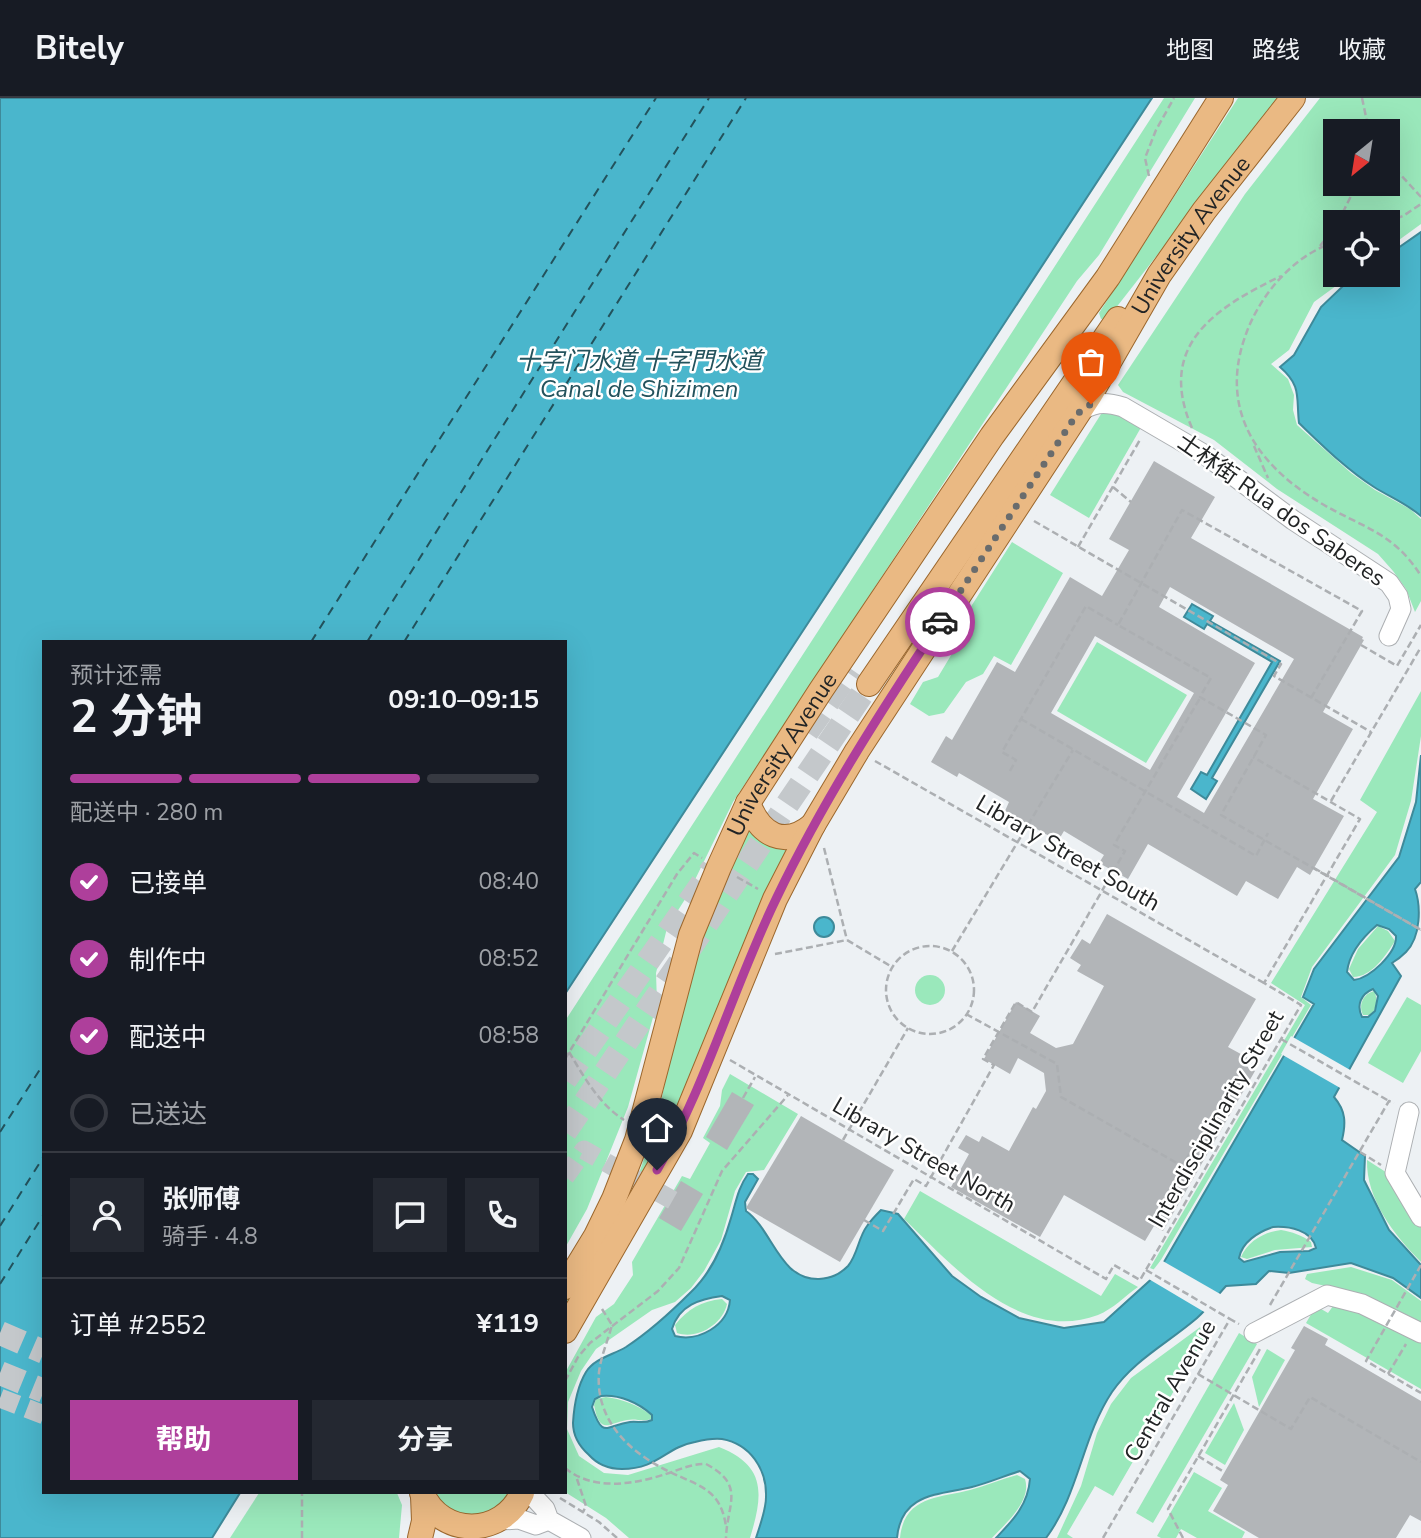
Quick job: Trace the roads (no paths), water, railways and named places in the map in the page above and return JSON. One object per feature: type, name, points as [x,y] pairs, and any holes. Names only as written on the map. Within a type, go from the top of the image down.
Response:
[{"type":"main road","points":[[1159,275],[1126,308],[860,676],[1222,98]]},
{"type":"main road","name":"University Avenue","points":[[567,1328],[680,1131],[775,899],[818,836],[856,751],[1077,414],[1159,275],[1204,211],[1293,98]]},
{"type":"main road","name":"University Avenue","points":[[567,1284],[596,1236],[614,1199],[641,1127],[691,935],[748,803],[992,436],[1108,277]]},
{"type":"main road","points":[[748,803],[754,819],[774,835],[818,836]]},
{"type":"main road","points":[[453,1538],[501,1520],[515,1506],[521,1494]]},
{"type":"main road","points":[[422,1495],[431,1509],[445,1520],[461,1526],[477,1527]]},
{"type":"main road","points":[[420,1538],[424,1521],[422,1495]]},
{"type":"street","points":[[1107,364],[1108,381],[1123,407]]},
{"type":"street","points":[[1077,414],[1091,404],[1110,403],[1123,407]]},
{"type":"street","name":"士林街 Rua dos Saberes","points":[[1123,407],[1207,456],[1282,511],[1389,583],[1398,596],[1401,609],[1390,636]]},
{"type":"street","points":[[1409,1112],[1395,1173],[1421,1217]]},
{"type":"street","points":[[1254,1333],[1327,1295],[1362,1304],[1418,1331]]},
{"type":"street","points":[[531,1494],[545,1509],[552,1522],[581,1538]]},
{"type":"street","points":[[501,1520],[519,1519],[536,1525],[552,1522]]},
{"type":"water","name":"十字门水道 十字門水道 Canal de Shizimen","points":[[0,98],[1152,98],[567,991],[567,640],[42,640],[42,1494],[239,1494],[212,1538],[0,1538]]},
{"type":"water","points":[[1421,232],[1421,516],[1354,473],[1299,423],[1295,386],[1280,367],[1294,355],[1321,307],[1342,287],[1400,287],[1400,247]]},
{"type":"water","points":[[1192,604],[1213,616],[1210,621],[1280,661],[1212,778],[1217,781],[1206,799],[1191,789],[1201,772],[1207,775],[1272,662],[1207,624],[1204,629],[1184,617]]},
{"type":"water","points":[[1421,755],[1421,882],[1415,889],[1419,912],[1415,938],[1411,946],[1392,963],[1401,976],[1334,1097],[1344,1117],[1342,1140],[1365,1156],[1364,1180],[1389,1230],[1421,1265],[1421,1298],[1393,1278],[1351,1263],[1289,1273],[1269,1271],[1256,1284],[1226,1286],[1197,1318],[1130,1370],[1112,1392],[1094,1428],[1066,1503],[1046,1538],[996,1538],[1014,1518],[1026,1497],[1030,1479],[1020,1471],[923,1499],[906,1512],[897,1538],[756,1538],[765,1507],[766,1487],[755,1459],[741,1446],[722,1439],[701,1441],[676,1448],[645,1465],[622,1469],[600,1464],[583,1448],[576,1437],[573,1423],[576,1397],[586,1372],[599,1360],[643,1335],[698,1284],[711,1267],[720,1248],[748,1174],[753,1174],[758,1179],[745,1202],[746,1211],[755,1219],[785,1263],[805,1277],[827,1278],[845,1269],[854,1256],[864,1231],[881,1210],[898,1214],[952,1276],[981,1297],[1019,1318],[1064,1328],[1104,1322],[1157,1274],[1314,1004],[1303,997],[1314,969],[1399,857],[1416,802]],"holes":[[[1377,925],[1389,929],[1396,936],[1395,943],[1381,964],[1367,975],[1354,980],[1347,972],[1351,959]],[[1373,989],[1378,996],[1375,1011],[1368,1017],[1362,1017],[1360,1004]],[[1273,1227],[1293,1228],[1310,1237],[1316,1248],[1309,1251],[1280,1252],[1244,1262],[1239,1258],[1241,1252],[1247,1242]],[[722,1296],[730,1300],[724,1317],[702,1334],[693,1337],[675,1336],[672,1329],[680,1314],[691,1305]],[[601,1396],[615,1396],[641,1407],[652,1415],[652,1420],[606,1428],[599,1424],[592,1407],[595,1399]]]},
{"type":"water","points":[[824,917],[831,920],[834,927],[831,934],[824,937],[817,934],[814,927],[817,920]]},
{"type":"tunnel","points":[[807,732],[851,669]]},
{"type":"tunnel","points":[[567,1129],[869,684]]},
{"type":"tunnel","points":[[567,1077],[713,868]]},
{"type":"tunnel","points":[[567,1174],[584,1150],[681,1205]]},
{"type":"tunnel","points":[[0,1333],[42,1351]]},
{"type":"tunnel","points":[[0,1373],[42,1390]]},
{"type":"tunnel","points":[[0,1398],[42,1414]]}]
